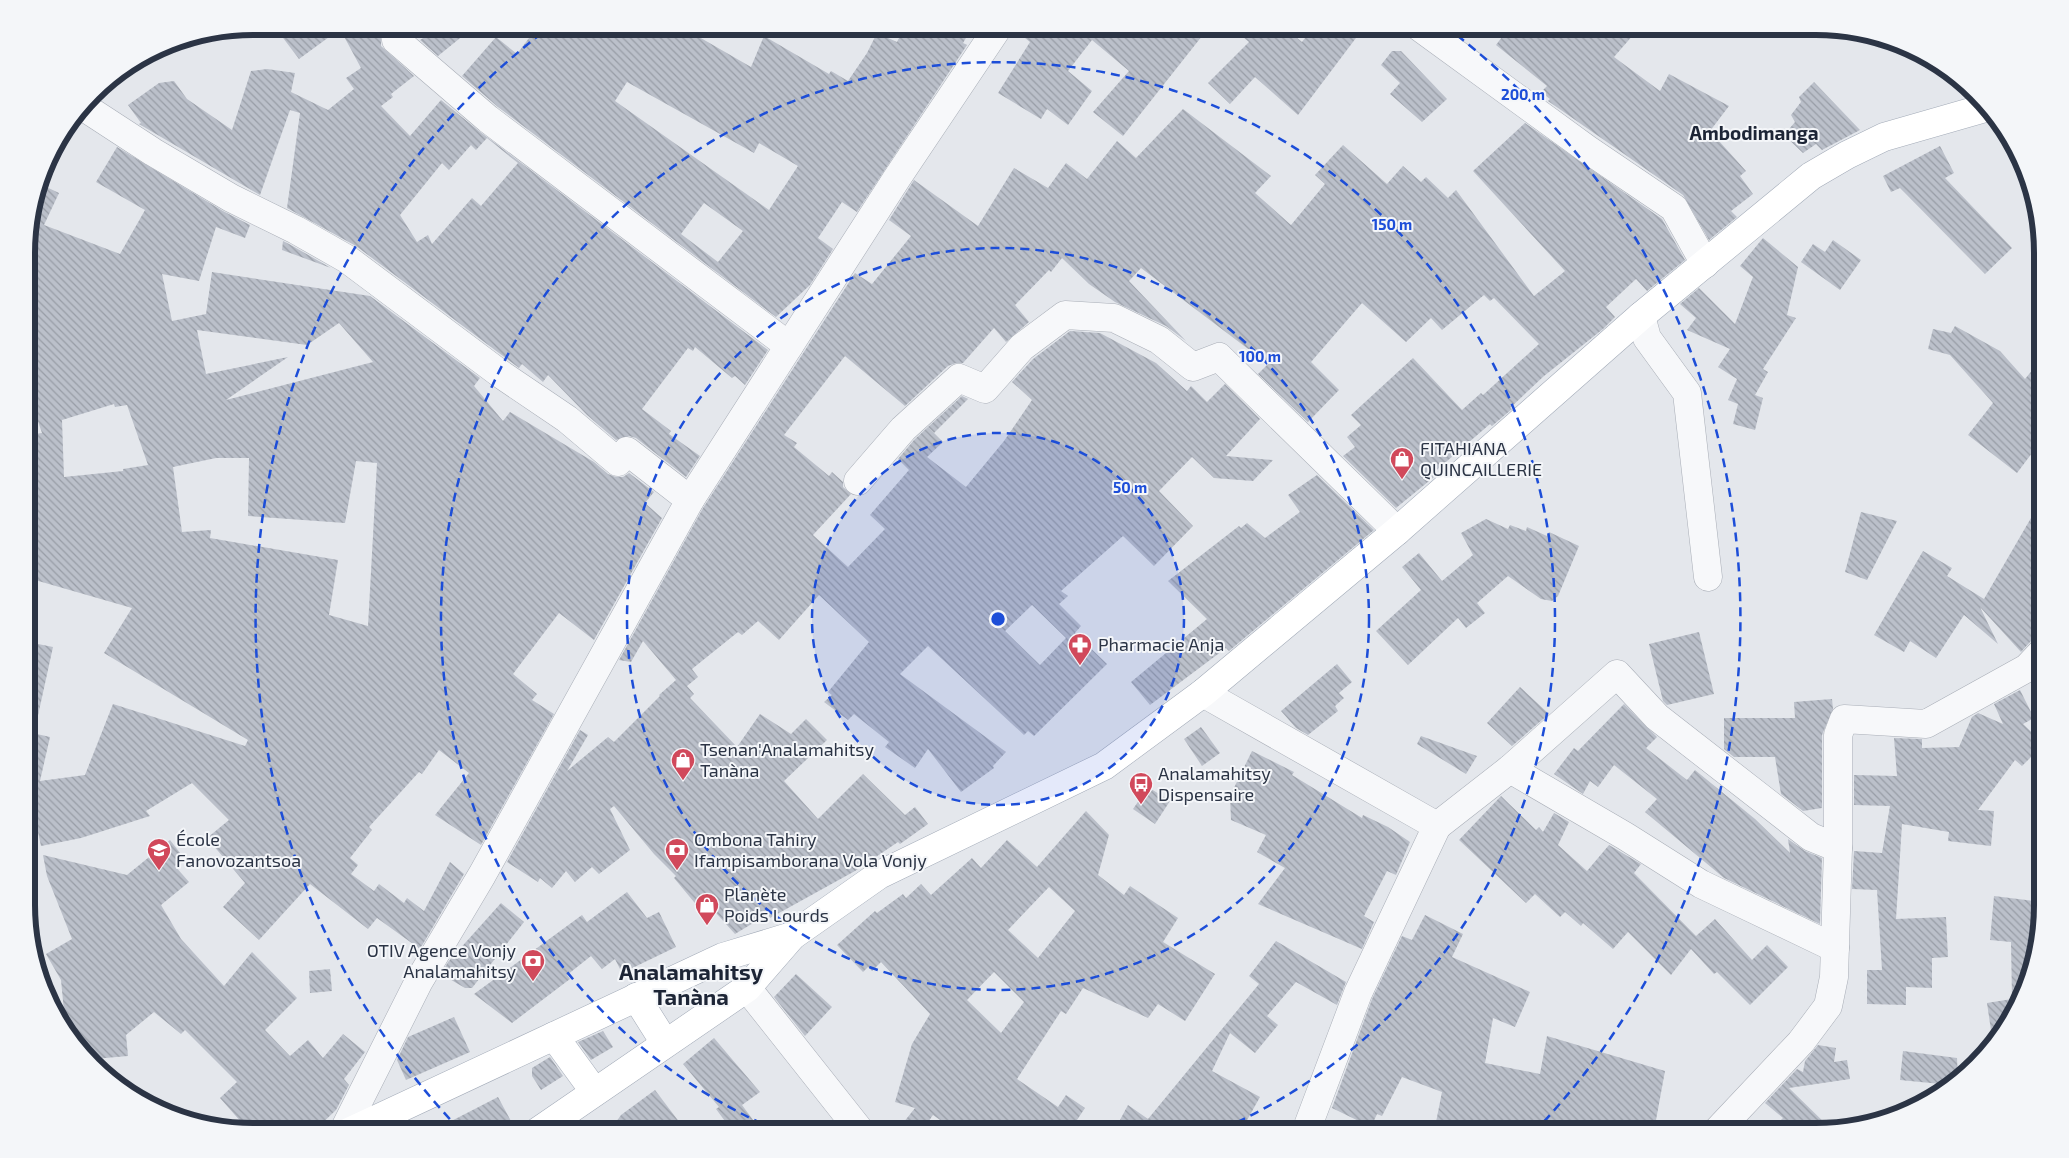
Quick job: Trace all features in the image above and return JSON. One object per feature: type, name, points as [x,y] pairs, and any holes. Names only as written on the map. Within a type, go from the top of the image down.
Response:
[{"type":"main road","points":[[550,1123],[747,988],[792,936],[879,875],[1104,766],[1204,693],[1397,531],[1641,316],[1811,176],[1847,155],[1884,137],[1980,109]]},
{"type":"main road","points":[[368,1123],[723,956],[792,936]]},
{"type":"main road","points":[[723,956],[747,988]]},
{"type":"main road","points":[[636,997],[665,1043]]},
{"type":"main road","points":[[554,1036],[594,1091]]},
{"type":"street","points":[[347,1123],[419,981],[482,875],[690,500],[993,35]]},
{"type":"street","points":[[1430,35],[1587,150],[1674,208],[1705,264]]},
{"type":"street","points":[[396,40],[488,119],[789,346]]},
{"type":"street","points":[[88,110],[153,152],[231,198],[296,230],[348,259],[502,375],[567,419],[618,462],[627,451],[690,500]]},
{"type":"street","points":[[858,481],[903,429],[959,378],[985,389],[1022,347],[1065,315],[1114,318],[1158,340],[1193,367],[1219,357],[1397,531]]},
{"type":"street","points":[[1641,316],[1648,338],[1687,393],[1708,577]]},
{"type":"street","points":[[1725,1123],[1801,1042],[1828,1006],[1834,977],[1838,848],[1838,735],[1844,719],[1926,724],[2027,668],[2034,661]]},
{"type":"street","points":[[1309,1123],[1358,993],[1436,826],[1510,769],[1617,674],[1657,717],[1811,838],[1838,848]]},
{"type":"street","points":[[1204,693],[1436,826]]},
{"type":"street","points":[[1510,769],[1625,836],[1701,884],[1835,948]]},
{"type":"street","points":[[747,988],[854,1123]]},
{"type":"building","points":[[281,35],[332,35],[299,59]]},
{"type":"building","points":[[343,35],[382,35],[381,46],[414,76],[391,94],[393,97],[381,106],[410,136],[441,100],[479,131],[768,350],[745,385],[735,376],[732,378],[695,347],[693,351],[688,348],[642,409],[671,431],[669,434],[700,456],[686,477],[636,438],[629,436],[616,440],[587,415],[548,375],[543,382],[522,364],[519,368],[356,246],[287,208],[300,113],[290,110],[260,195],[139,124],[141,123],[128,105],[159,83],[174,81],[187,99],[232,130],[251,71],[267,69],[295,73],[291,92],[328,110],[354,89],[346,78],[361,68]],"holes":[[[487,138],[518,163],[481,206],[472,198],[432,244],[428,235],[417,242],[400,215],[442,163],[449,170],[471,145],[476,150]]]},
{"type":"building","points":[[428,35],[464,35],[438,56],[420,40]]},
{"type":"building","points":[[531,35],[696,35],[751,67],[764,36],[829,74],[831,71],[848,81],[867,53],[876,35],[881,35],[897,42],[900,35],[968,35],[963,43],[967,45],[857,212],[842,202],[818,238],[833,249],[810,285],[776,317],[498,107],[462,76],[496,37],[517,54]],"holes":[[[627,82],[754,153],[759,143],[798,166],[769,210],[615,101]],[[704,203],[743,231],[718,262],[681,234]]]},
{"type":"building","points":[[1021,35],[1203,35],[1123,136],[1093,112],[1129,71],[1092,40],[1068,71],[1092,91],[1068,125],[1047,109],[1041,119],[998,93],[1030,42]]},
{"type":"building","points":[[1241,35],[1294,35],[1302,42],[1307,35],[1358,35],[1298,115],[1255,77],[1230,104],[1208,83],[1249,42]]},
{"type":"building","points":[[1503,35],[1633,35],[1614,57],[1660,91],[1669,74],[1729,106],[1710,131],[1746,171],[1740,176],[1753,194],[1731,211],[1737,217],[1709,240],[1683,195],[1548,101],[1550,99],[1541,92],[1547,86],[1496,45]]},
{"type":"building","points":[[1392,51],[1401,51],[1447,99],[1422,122],[1390,94],[1400,83],[1381,65]]},
{"type":"building","points":[[1814,82],[1860,130],[1822,150],[1816,144],[1803,153],[1784,135],[1795,122],[1791,115],[1801,102],[1799,97]]},
{"type":"building","points":[[1183,109],[1271,176],[1255,193],[1291,225],[1325,184],[1315,175],[1343,145],[1387,184],[1403,166],[1421,182],[1426,177],[1448,198],[1456,190],[1534,296],[1565,271],[1473,171],[1525,123],[1662,219],[1685,260],[1647,291],[1636,279],[1606,307],[1615,317],[1603,329],[1544,376],[1510,408],[1512,409],[1492,426],[1490,424],[1432,474],[1434,477],[1396,508],[1343,456],[1355,447],[1347,437],[1361,425],[1351,415],[1413,358],[1462,410],[1481,393],[1483,395],[1539,344],[1494,298],[1490,301],[1484,295],[1442,330],[1431,318],[1406,342],[1362,303],[1311,362],[1339,390],[1308,422],[1258,374],[1268,364],[1141,268],[1129,281],[1186,341],[1166,326],[1115,302],[1089,284],[1062,258],[1051,272],[1049,270],[1015,305],[1029,322],[1006,342],[994,328],[963,363],[948,366],[905,406],[845,356],[784,435],[797,443],[794,447],[829,476],[832,472],[843,482],[843,487],[851,494],[813,535],[848,567],[885,529],[870,515],[909,470],[898,459],[914,440],[928,427],[943,442],[927,457],[966,487],[1004,441],[1032,400],[1012,382],[1033,359],[1070,331],[1100,333],[1156,363],[1187,391],[1191,386],[1207,402],[1225,384],[1260,419],[1226,456],[1273,460],[1253,481],[1214,478],[1192,457],[1159,491],[1193,526],[1154,566],[1123,536],[1061,591],[1068,596],[1059,604],[1081,626],[1075,633],[1107,664],[1034,736],[1028,731],[1024,735],[928,646],[900,674],[1006,752],[993,766],[994,768],[961,792],[928,749],[915,768],[885,747],[889,742],[854,714],[848,720],[824,702],[832,695],[828,692],[869,642],[819,595],[779,640],[758,621],[742,635],[738,632],[692,669],[698,677],[687,686],[694,694],[690,698],[737,747],[760,714],[791,734],[806,719],[827,740],[784,781],[818,819],[863,774],[905,815],[915,807],[928,824],[900,844],[898,842],[855,871],[770,918],[768,914],[735,934],[716,913],[709,920],[674,878],[676,876],[654,854],[614,806],[610,809],[630,850],[599,874],[592,867],[575,882],[566,871],[552,888],[540,878],[538,882],[507,862],[580,730],[588,735],[567,771],[608,737],[614,742],[676,680],[643,641],[631,662],[619,660],[703,508],[855,273],[872,284],[911,236],[889,220],[914,180],[978,226],[1014,168],[1048,188],[1066,163],[1087,179],[1117,141],[1136,158]],"holes":[[[1032,605],[1066,638],[1040,665],[1005,631]]]},
{"type":"building","points":[[1940,146],[1954,173],[1945,178],[2012,248],[1985,274],[1900,188],[1891,192],[1883,176]]},
{"type":"building","points":[[117,147],[223,211],[250,225],[245,238],[216,227],[199,281],[162,274],[172,321],[206,314],[212,272],[370,296],[480,378],[474,386],[503,421],[510,412],[594,462],[608,474],[623,477],[629,473],[654,492],[645,503],[662,518],[594,640],[559,613],[513,674],[537,694],[532,700],[554,714],[481,845],[435,815],[469,773],[439,750],[422,774],[419,772],[369,827],[372,830],[350,858],[358,865],[351,874],[374,891],[379,884],[404,903],[407,898],[424,911],[450,862],[464,874],[420,949],[377,918],[368,929],[310,884],[259,940],[223,907],[245,883],[207,838],[229,820],[192,783],[146,811],[150,816],[81,838],[41,846],[35,823],[35,734],[50,737],[40,781],[85,775],[113,704],[245,746],[248,740],[104,653],[132,608],[35,580],[35,434],[42,433],[35,413],[35,238],[42,196],[46,187],[59,193],[44,225],[120,254],[145,210],[96,182]],"holes":[[[339,323],[373,362],[226,400],[288,357],[206,374],[197,330],[307,345]],[[114,404],[115,407],[127,405],[148,465],[123,469],[123,471],[64,477],[62,420]],[[216,458],[249,458],[248,516],[345,523],[356,461],[377,463],[368,626],[329,615],[338,560],[210,538],[211,530],[182,532],[173,467]]]},
{"type":"building","points":[[1763,238],[1798,267],[1787,315],[1796,318],[1763,369],[1768,372],[1755,395],[1763,398],[1755,430],[1733,424],[1738,404],[1728,400],[1737,379],[1718,367],[1730,349],[1687,330],[1696,318],[1680,304],[1699,288],[1735,324],[1753,277],[1740,266]]},
{"type":"building","points":[[1833,240],[1861,260],[1840,290],[1801,262],[1813,244],[1825,252]]},
{"type":"building","points":[[283,241],[289,244],[331,268],[282,250]]},
{"type":"building","points":[[1955,326],[2000,351],[2025,379],[2034,368],[2034,451],[2017,473],[1968,435],[1993,403],[1950,355],[1928,349],[1933,329],[1951,333]]},
{"type":"building","points":[[962,396],[968,399],[934,433],[928,427]]},
{"type":"building","points":[[1317,475],[1374,530],[1229,651],[1226,648],[1150,705],[1131,682],[1207,619],[1168,581],[1239,526],[1241,528],[1247,523],[1265,538],[1300,512],[1288,495]]},
{"type":"building","points":[[1861,512],[1897,521],[1867,580],[1845,572]]},
{"type":"building","points":[[2034,513],[2034,640],[2021,652],[1980,607],[1998,644],[1964,615],[1936,658],[1910,641],[1904,652],[1874,635],[1923,551],[1952,568],[1947,576],[1984,599]]},
{"type":"building","points":[[1486,519],[1508,529],[1510,525],[1526,531],[1527,527],[1547,536],[1549,532],[1579,546],[1558,596],[1552,601],[1541,599],[1508,576],[1477,603],[1485,613],[1466,628],[1458,618],[1408,665],[1376,631],[1421,590],[1402,567],[1419,553],[1442,581],[1473,555],[1461,533]]},
{"type":"building","points":[[1699,632],[1714,694],[1667,705],[1663,701],[1649,644]]},
{"type":"building","points":[[35,643],[53,647],[37,720],[35,720]]},
{"type":"building","points":[[1337,664],[1352,682],[1339,693],[1344,698],[1335,706],[1338,711],[1308,735],[1296,728],[1281,711]]},
{"type":"building","points":[[1520,687],[1549,714],[1512,746],[1487,723]]},
{"type":"building","points":[[2020,690],[2034,718],[2023,724],[2034,734],[2034,754],[2022,766],[2015,760],[1978,810],[1994,811],[1991,846],[1948,841],[1949,832],[1902,824],[1896,919],[1946,917],[1948,957],[1932,958],[1932,988],[1906,987],[1906,1005],[1867,1004],[1867,970],[1882,970],[1877,890],[1852,889],[1854,851],[1882,853],[1890,806],[1854,805],[1854,775],[1897,776],[1894,738],[1922,739],[1922,748],[1959,747],[1972,717],[1978,713],[2003,724],[1994,704]]},
{"type":"building","points":[[1832,699],[1833,709],[1822,735],[1822,808],[1803,811],[1781,794],[1775,757],[1734,757],[1724,749],[1724,718],[1795,718],[1794,702]]},
{"type":"building","points":[[1624,704],[1657,737],[1646,748],[1687,780],[1695,770],[1755,819],[1790,853],[1788,839],[1805,851],[1822,858],[1820,924],[1724,878],[1645,812],[1657,799],[1614,765],[1598,787],[1590,781],[1583,794],[1554,774],[1574,748],[1578,751]]},
{"type":"building","points":[[1201,727],[1220,753],[1202,766],[1184,739]]},
{"type":"building","points":[[1421,736],[1477,756],[1466,774],[1417,744]]},
{"type":"building","points":[[1252,751],[1294,772],[1292,775],[1362,818],[1363,815],[1388,827],[1410,842],[1396,875],[1387,871],[1364,916],[1374,922],[1362,949],[1258,904],[1285,868],[1257,852],[1266,835],[1231,820],[1230,796]]},
{"type":"building","points":[[1148,787],[1170,801],[1155,824],[1133,809]]},
{"type":"building","points":[[1501,796],[1536,830],[1539,827],[1543,832],[1554,813],[1569,822],[1558,845],[1587,871],[1609,845],[1641,864],[1634,873],[1696,936],[1715,919],[1752,960],[1767,945],[1788,967],[1750,1005],[1717,972],[1714,974],[1691,949],[1671,975],[1628,932],[1613,949],[1583,923],[1581,926],[1565,912],[1560,917],[1535,894],[1526,903],[1459,840]]},
{"type":"building","points":[[1086,811],[1109,835],[1098,875],[1124,895],[1130,886],[1178,918],[1163,942],[1215,974],[1185,1021],[1158,1004],[1148,1018],[1083,988],[1066,1014],[1061,1011],[1017,1079],[1058,1107],[1066,1095],[1085,1108],[1075,1123],[944,1123],[933,1115],[927,1123],[903,1123],[915,1108],[895,1102],[912,1044],[930,1014],[881,962],[872,971],[868,967],[863,972],[837,945],[875,911],[877,913],[903,894],[906,898],[921,884],[931,895],[972,858],[981,868],[1007,840],[1037,867]],"holes":[[[1049,887],[1075,911],[1038,958],[1008,930]],[[994,972],[1024,1002],[1001,1033],[967,1000]]]},
{"type":"building","points":[[170,840],[184,858],[175,866],[189,882],[161,905],[181,939],[224,986],[252,952],[297,998],[265,1030],[290,1056],[308,1040],[323,1058],[343,1034],[365,1052],[344,1079],[349,1085],[336,1110],[322,1123],[242,1123],[220,1098],[237,1082],[185,1030],[181,1034],[154,1012],[126,1035],[128,1056],[99,1059],[80,1038],[64,1014],[61,980],[46,954],[72,939],[47,876],[43,855],[127,875]]},
{"type":"building","points":[[627,892],[647,918],[659,912],[676,947],[622,973],[615,959],[602,969],[591,956],[567,975],[570,979],[512,1023],[474,994],[582,915],[587,922]]},
{"type":"building","points":[[1994,896],[2034,901],[2034,920],[2027,962],[2012,1002],[1992,1034],[1987,1003],[2012,999],[2011,942],[1990,940]]},
{"type":"building","points":[[501,903],[524,922],[472,988],[465,988],[441,974],[448,962]]},
{"type":"building","points":[[1425,915],[1463,934],[1452,957],[1530,992],[1515,1027],[1493,1018],[1485,1063],[1540,1074],[1547,1036],[1665,1071],[1655,1123],[1436,1123],[1442,1092],[1402,1077],[1382,1116],[1377,1114],[1373,1123],[1363,1123],[1332,1108],[1372,999],[1402,936],[1412,940]]},
{"type":"building","points":[[1276,941],[1346,982],[1337,1005],[1296,982],[1267,1016],[1278,1025],[1255,1053],[1230,1033],[1212,1071],[1260,1097],[1245,1123],[1118,1123],[1128,1105],[1148,1119],[1259,984],[1249,976]]},
{"type":"building","points":[[330,969],[332,991],[310,993],[309,971]]},
{"type":"building","points":[[796,974],[832,1007],[805,1036],[774,997]]},
{"type":"building","points":[[454,1017],[470,1052],[406,1080],[397,1060],[408,1037]]},
{"type":"building","points":[[603,1031],[613,1047],[591,1060],[578,1042]]},
{"type":"building","points":[[714,1038],[760,1092],[742,1105],[755,1123],[726,1123],[716,1109],[719,1107],[683,1064]]},
{"type":"building","points":[[1818,1045],[1836,1048],[1834,1062],[1847,1060],[1850,1079],[1789,1088],[1825,1123],[1778,1123],[1783,1118],[1765,1103],[1797,1069],[1803,1072],[1805,1061]]},
{"type":"building","points":[[1903,1051],[1957,1058],[1958,1071],[1940,1084],[1900,1080]]},
{"type":"building","points":[[550,1057],[563,1076],[541,1090],[532,1076],[532,1068]]},
{"type":"building","points":[[655,1090],[680,1123],[615,1123],[621,1115]]},
{"type":"building","points":[[498,1097],[512,1123],[447,1123]]},
{"type":"place","name":"FITAHIANA QUINCAILLERIE","points":[[1402,480]]},
{"type":"place","name":"Pharmacie Anja","points":[[1080,666]]},
{"type":"place","name":"Tsenan'Analamahitsy Tanàna","points":[[683,781]]},
{"type":"place","name":"Analamahitsy Dispensaire","points":[[1141,805]]},
{"type":"place","name":"École Fanovozantsoa","points":[[159,871]]},
{"type":"place","name":"Ombona Tahiry Ifampisamborana Vola Vonjy","points":[[677,871]]},
{"type":"place","name":"Planète Poids Lourds","points":[[707,926]]},
{"type":"place","name":"OTIV Agence Vonjy Analamahitsy","points":[[533,982]]},
{"type":"district","name":"Ambodimanga","points":[[1754,133]]},
{"type":"district","name":"Analamahitsy Tanàna","points":[[691,984]]}]
